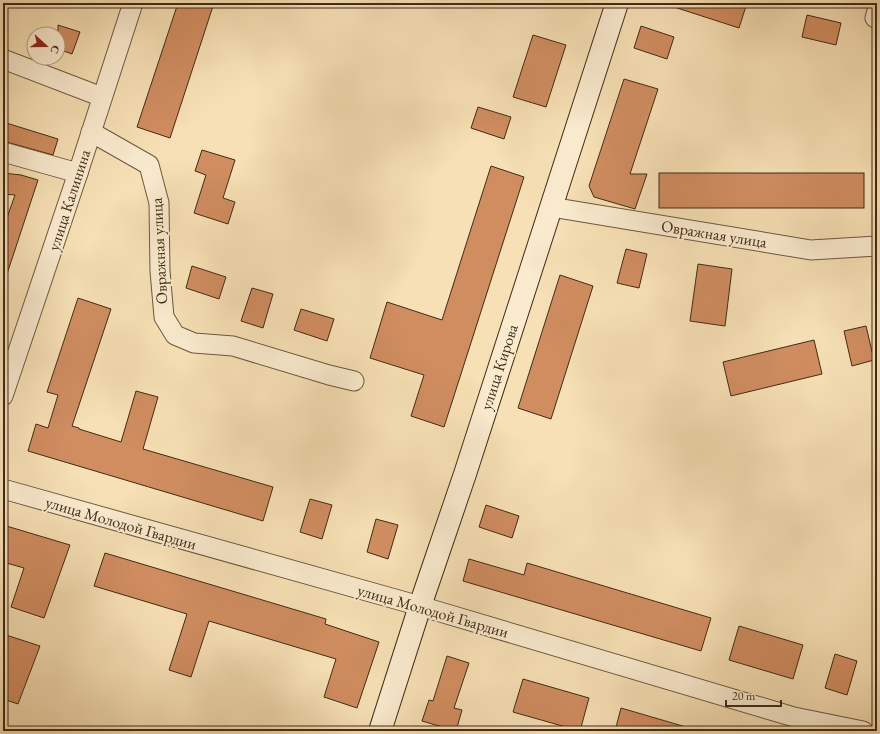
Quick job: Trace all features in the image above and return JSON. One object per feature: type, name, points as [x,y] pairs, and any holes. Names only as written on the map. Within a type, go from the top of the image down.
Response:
[{"type":"street","name":"улица Калинина","points":[[3,396],[133,3]]},
{"type":"street","name":"улица Кирова","points":[[380,731],[420,606],[465,474],[617,3]]},
{"type":"street","points":[[3,59],[102,97]]},
{"type":"street","name":"Овражная улица","points":[[91,132],[150,165],[159,203],[160,272],[164,317],[174,335],[194,343],[233,346],[329,376],[354,382]]},
{"type":"street","points":[[3,152],[78,173]]},
{"type":"street","name":"Овражная улица","points":[[551,207],[810,250],[877,246]]},
{"type":"street","name":"улица Молодой Гвардии","points":[[3,489],[420,606],[793,724],[863,731]]},
{"type":"building","points":[[178,3],[214,3],[170,138],[137,127]]},
{"type":"building","points":[[671,3],[735,3],[746,6],[739,28],[671,6]]},
{"type":"building","points":[[807,15],[841,23],[836,45],[802,37]]},
{"type":"building","points":[[641,26],[674,37],[667,59],[634,48]]},
{"type":"building","points":[[66,28],[80,32],[72,54],[66,52]]},
{"type":"building","points":[[533,35],[566,45],[546,107],[513,97]]},
{"type":"building","points":[[624,79],[658,89],[630,174],[647,174],[635,209],[594,197],[589,186]]},
{"type":"building","points":[[478,107],[511,117],[504,139],[471,128]]},
{"type":"building","points":[[3,122],[58,139],[53,155],[3,141]]},
{"type":"building","points":[[202,150],[235,160],[223,198],[235,202],[228,224],[194,213],[206,175],[195,171]]},
{"type":"building","points":[[491,166],[524,177],[444,427],[411,416],[424,375],[370,358],[387,302],[442,320]]},
{"type":"building","points":[[3,173],[21,175],[38,180],[6,277],[3,277],[3,229],[15,195],[3,194]]},
{"type":"building","points":[[659,173],[864,173],[864,208],[659,208]]},
{"type":"building","points":[[626,249],[647,254],[639,288],[617,283]]},
{"type":"building","points":[[698,264],[732,269],[725,326],[690,321]]},
{"type":"building","points":[[192,266],[226,277],[219,299],[186,288]]},
{"type":"building","points":[[560,275],[593,286],[551,419],[518,408]]},
{"type":"building","points":[[252,288],[273,294],[263,328],[241,321]]},
{"type":"building","points":[[78,298],[111,309],[72,426],[121,442],[136,391],[158,397],[143,449],[273,487],[263,521],[28,451],[36,424],[48,428],[58,395],[47,392]]},
{"type":"building","points":[[301,309],[334,319],[327,341],[294,330]]},
{"type":"building","points":[[866,326],[874,360],[852,366],[844,331]]},
{"type":"building","points":[[814,340],[822,374],[731,396],[723,362]]},
{"type":"building","points":[[310,499],[332,505],[322,539],[300,532]]},
{"type":"building","points":[[486,505],[519,516],[512,538],[479,527]]},
{"type":"building","points":[[376,519],[398,525],[388,559],[367,552]]},
{"type":"building","points":[[3,525],[70,545],[44,618],[11,607],[24,568],[3,562]]},
{"type":"building","points":[[105,553],[326,619],[325,624],[379,642],[357,708],[324,697],[336,659],[209,621],[191,677],[169,670],[187,614],[94,586]]},
{"type":"building","points":[[469,559],[524,575],[527,563],[711,618],[701,651],[463,581]]},
{"type":"building","points":[[739,626],[803,645],[793,679],[729,660]]},
{"type":"building","points":[[6,635],[40,646],[18,704],[3,699],[3,645]]},
{"type":"building","points":[[835,654],[857,661],[847,695],[825,688]]},
{"type":"building","points":[[447,656],[469,663],[454,708],[462,710],[456,731],[422,721],[429,700],[433,701]]},
{"type":"building","points":[[523,679],[589,698],[580,731],[513,712]]},
{"type":"building","points":[[621,708],[686,727],[686,731],[615,731]]}]
